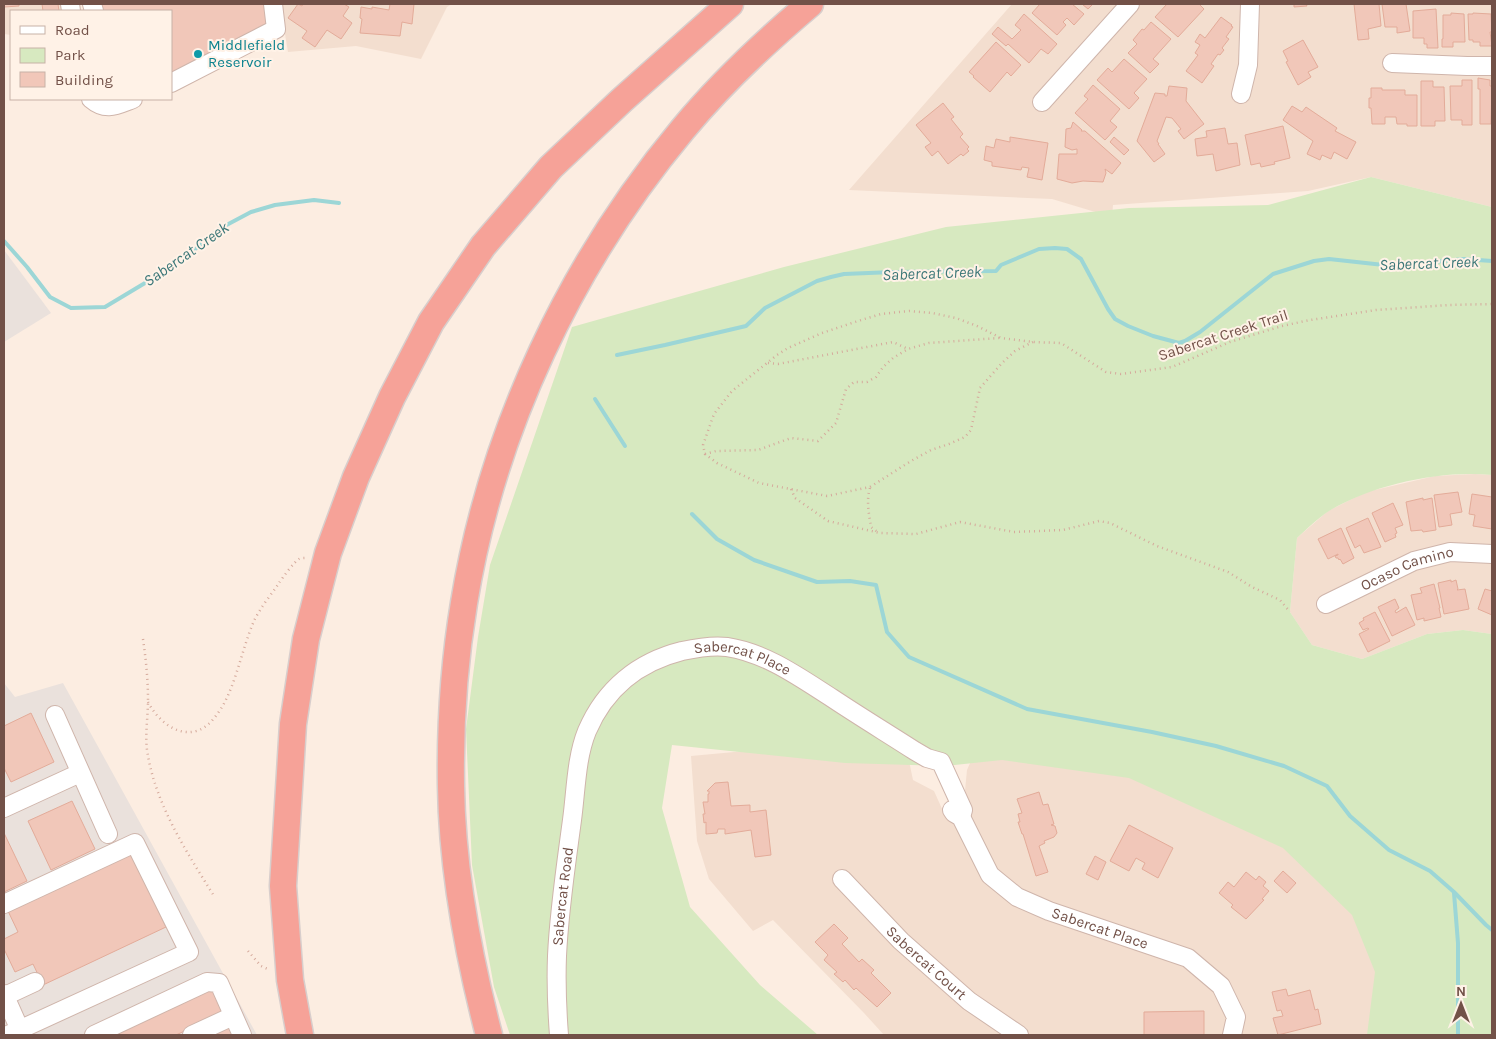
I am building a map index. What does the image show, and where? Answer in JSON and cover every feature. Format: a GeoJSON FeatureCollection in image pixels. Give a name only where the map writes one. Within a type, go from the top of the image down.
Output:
{"type":"FeatureCollection","features":[{"type":"Feature","properties":{"kind":"highway"},"geometry":{"type":"LineString","coordinates":[[300,1035],[290,980],[282,886],[293,724],[306,639],[328,553],[356,478],[392,397],[431,322],[483,246],[551,166],[730,4]]}},
{"type":"Feature","properties":{"kind":"highway"},"geometry":{"type":"LineString","coordinates":[[489,1035],[474,979],[462,914],[455,851],[451,770],[456,663],[464,602],[476,541],[495,472],[520,401],[554,328],[591,256],[636,190],[683,128],[738,70],[810,4]]}},
{"type":"Feature","properties":{"kind":"street"},"geometry":{"type":"LineString","coordinates":[[172,83],[276,29],[273,4]]}},
{"type":"Feature","properties":{"kind":"street"},"geometry":{"type":"LineString","coordinates":[[1042,102],[1130,4]]}},
{"type":"Feature","properties":{"kind":"street"},"geometry":{"type":"LineString","coordinates":[[1240,94],[1248,65],[1250,4]]}},
{"type":"Feature","properties":{"kind":"street"},"geometry":{"type":"LineString","coordinates":[[1392,63],[1492,66]]}},
{"type":"Feature","properties":{"kind":"street"},"geometry":{"type":"LineString","coordinates":[[92,100],[104,106],[114,106],[131,100]]}},
{"type":"Feature","properties":{"kind":"street","name":"Ocaso Camino"},"geometry":{"type":"LineString","coordinates":[[1326,604],[1414,561],[1450,552],[1492,554]]}},
{"type":"Feature","properties":{"kind":"street","name":"Sabercat Place"},"geometry":{"type":"LineString","coordinates":[[580,757],[587,732],[599,707],[616,687],[640,667],[666,655],[696,648],[726,647],[758,655],[788,670],[915,751],[937,761],[954,813],[961,817],[990,875],[1017,897],[1049,911],[1188,958],[1222,986],[1236,1017],[1232,1035]]}},
{"type":"Feature","properties":{"kind":"street"},"geometry":{"type":"LineString","coordinates":[[55,715],[108,834]]}},
{"type":"Feature","properties":{"kind":"street","name":"Sabercat Road"},"geometry":{"type":"LineString","coordinates":[[559,1035],[556,1002],[557,954],[580,757]]}},
{"type":"Feature","properties":{"kind":"street"},"geometry":{"type":"LineString","coordinates":[[4,808],[80,773]]}},
{"type":"Feature","properties":{"kind":"street"},"geometry":{"type":"LineString","coordinates":[[4,904],[135,843],[189,952],[14,1033],[4,995],[35,982]]}},
{"type":"Feature","properties":{"kind":"street","name":"Sabercat Court"},"geometry":{"type":"LineString","coordinates":[[842,879],[901,941],[969,1001],[1019,1035]]}},
{"type":"Feature","properties":{"kind":"street"},"geometry":{"type":"LineString","coordinates":[[94,1035],[207,982],[219,984],[242,1035]]}},
{"type":"Feature","properties":{"kind":"street"},"geometry":{"type":"LineString","coordinates":[[192,1035],[234,1016]]}},
{"type":"Feature","properties":{"kind":"path","name":"Sabercat Creek Trail"},"geometry":{"type":"LineString","coordinates":[[1001,338],[1033,342],[1061,342],[1106,372],[1121,374],[1172,367],[1230,342],[1282,326],[1376,310],[1492,304]]}},
{"type":"Feature","properties":{"kind":"path"},"geometry":{"type":"LineString","coordinates":[[1001,338],[956,318],[910,311],[882,314],[822,333],[776,355],[732,391],[714,414],[703,446],[705,454],[717,463],[759,483],[791,490],[827,496],[870,487],[931,450],[965,436],[971,430],[980,388],[1015,351],[1033,342]]}},
{"type":"Feature","properties":{"kind":"path"},"geometry":{"type":"LineString","coordinates":[[705,454],[716,451],[758,450],[791,438],[818,441],[836,423],[846,389],[854,382],[867,382],[876,377],[883,366],[908,349],[929,343],[1001,338]]}},
{"type":"Feature","properties":{"kind":"path"},"geometry":{"type":"LineString","coordinates":[[768,363],[778,364],[892,342],[908,349]]}},
{"type":"Feature","properties":{"kind":"path"},"geometry":{"type":"LineString","coordinates":[[870,487],[868,508],[871,517],[871,527],[880,534]]}},
{"type":"Feature","properties":{"kind":"path"},"geometry":{"type":"LineString","coordinates":[[791,490],[795,498],[828,521],[880,534],[916,534],[960,522],[1014,532],[1064,530],[1099,521],[1110,523],[1157,546],[1228,572],[1252,587],[1280,600],[1290,612]]}},
{"type":"Feature","properties":{"kind":"path"},"geometry":{"type":"LineString","coordinates":[[148,702],[154,713],[163,723],[175,730],[187,732],[198,730],[208,725],[216,717],[226,700],[254,620],[282,578],[298,559],[328,553]]}},
{"type":"Feature","properties":{"kind":"path"},"geometry":{"type":"LineString","coordinates":[[143,639],[148,674],[147,748],[150,767],[158,793],[178,838],[214,896]]}},
{"type":"Feature","properties":{"kind":"path"},"geometry":{"type":"LineString","coordinates":[[248,951],[261,966],[290,980]]}},
{"type":"Feature","properties":{"kind":"shaded area"},"geometry":{"type":"Polygon","coordinates":[[[4,4],[67,4],[68,10],[10,10],[10,35],[4,34],[4,4]]]}},
{"type":"Feature","properties":{"kind":"shaded area"},"geometry":{"type":"Polygon","coordinates":[[[280,4],[452,4],[447,7],[421,59],[356,46],[288,52],[280,4]]]}},
{"type":"Feature","properties":{"kind":"shaded area"},"geometry":{"type":"Polygon","coordinates":[[[1012,4],[1492,4],[1492,207],[1371,177],[1308,191],[1113,205],[1112,217],[1052,199],[849,190],[1012,4]]]}},
{"type":"Feature","properties":{"kind":"shaded area"},"geometry":{"type":"Polygon","coordinates":[[[4,250],[51,313],[4,342],[4,250]]]}},
{"type":"Feature","properties":{"kind":"shaded area"},"geometry":{"type":"Polygon","coordinates":[[[1492,475],[1492,634],[1463,630],[1427,634],[1362,659],[1312,645],[1290,612],[1297,538],[1328,511],[1366,492],[1435,476],[1492,475]]]}},
{"type":"Feature","properties":{"kind":"shaded area"},"geometry":{"type":"Polygon","coordinates":[[[4,683],[15,697],[63,683],[257,1035],[4,1035],[4,683]]]}},
{"type":"Feature","properties":{"kind":"shaded area"},"geometry":{"type":"Polygon","coordinates":[[[768,749],[908,756],[913,780],[934,791],[943,811],[964,801],[967,770],[971,761],[976,756],[1146,765],[1309,821],[1434,1035],[884,1035],[773,920],[753,931],[709,879],[697,841],[691,756],[768,749]]]}},
{"type":"Feature","properties":{"kind":"green space"},"geometry":{"type":"Polygon","coordinates":[[[1371,177],[1492,207],[1492,475],[1451,475],[1408,481],[1366,493],[1329,511],[1297,538],[1290,612],[1312,645],[1362,659],[1427,634],[1463,630],[1492,634],[1492,1035],[1367,1035],[1375,972],[1352,915],[1283,848],[1129,778],[1002,760],[945,766],[845,763],[672,745],[662,808],[690,907],[760,985],[818,1035],[510,1035],[494,987],[472,865],[466,729],[490,565],[572,327],[784,267],[946,227],[1129,208],[1268,205],[1371,177]]]}},
{"type":"Feature","properties":{"kind":"building"},"geometry":{"type":"Polygon","coordinates":[[[4,4],[19,4],[19,6],[4,7],[4,4]]]}},
{"type":"Feature","properties":{"kind":"building"},"geometry":{"type":"Polygon","coordinates":[[[42,4],[58,4],[59,10],[43,10],[42,4]]]}},
{"type":"Feature","properties":{"kind":"building","name":"Middlefield Reservoir"},"geometry":{"type":"Polygon","coordinates":[[[99,4],[270,4],[273,21],[172,77],[172,10],[100,10],[99,4]]]}},
{"type":"Feature","properties":{"kind":"building"},"geometry":{"type":"Polygon","coordinates":[[[298,4],[302,6],[303,4],[344,4],[349,7],[343,16],[352,23],[341,39],[327,30],[315,47],[302,38],[307,31],[288,18],[298,4]]]}},
{"type":"Feature","properties":{"kind":"building"},"geometry":{"type":"Polygon","coordinates":[[[390,4],[414,4],[412,24],[402,22],[400,36],[360,33],[361,7],[389,10],[390,4]]]}},
{"type":"Feature","properties":{"kind":"building"},"geometry":{"type":"Polygon","coordinates":[[[1040,4],[1072,4],[1084,14],[1074,25],[1067,18],[1063,22],[1066,25],[1057,35],[1032,13],[1040,4]]]}},
{"type":"Feature","properties":{"kind":"building"},"geometry":{"type":"Polygon","coordinates":[[[1082,4],[1093,4],[1088,9],[1082,4]]]}},
{"type":"Feature","properties":{"kind":"building"},"geometry":{"type":"Polygon","coordinates":[[[1167,4],[1199,4],[1204,9],[1178,37],[1155,17],[1167,4]]]}},
{"type":"Feature","properties":{"kind":"building"},"geometry":{"type":"Polygon","coordinates":[[[1294,4],[1306,4],[1307,6],[1294,7],[1294,4]]]}},
{"type":"Feature","properties":{"kind":"building"},"geometry":{"type":"Polygon","coordinates":[[[1354,4],[1379,4],[1381,26],[1368,29],[1369,39],[1358,40],[1354,4]]]}},
{"type":"Feature","properties":{"kind":"building"},"geometry":{"type":"Polygon","coordinates":[[[1382,4],[1406,4],[1410,31],[1397,33],[1397,27],[1385,27],[1382,4]]]}},
{"type":"Feature","properties":{"kind":"building"},"geometry":{"type":"Polygon","coordinates":[[[1436,9],[1438,48],[1427,48],[1427,44],[1424,44],[1424,38],[1413,38],[1413,11],[1436,9]]]}},
{"type":"Feature","properties":{"kind":"building"},"geometry":{"type":"Polygon","coordinates":[[[1451,13],[1464,14],[1465,42],[1453,42],[1453,47],[1442,47],[1443,15],[1451,15],[1451,13]]]}},
{"type":"Feature","properties":{"kind":"building"},"geometry":{"type":"Polygon","coordinates":[[[1024,14],[1057,44],[1048,54],[1041,49],[1029,63],[1008,44],[1006,46],[992,34],[998,27],[1012,39],[1021,30],[1015,25],[1024,14]]]}},
{"type":"Feature","properties":{"kind":"building"},"geometry":{"type":"Polygon","coordinates":[[[1468,14],[1491,14],[1492,32],[1490,32],[1492,46],[1480,46],[1480,42],[1469,40],[1468,14]]]}},
{"type":"Feature","properties":{"kind":"building"},"geometry":{"type":"Polygon","coordinates":[[[1221,17],[1233,27],[1226,37],[1229,39],[1222,48],[1224,50],[1220,55],[1218,54],[1211,64],[1214,66],[1202,83],[1186,71],[1198,55],[1195,53],[1200,45],[1195,42],[1200,34],[1205,38],[1221,17]]]}},
{"type":"Feature","properties":{"kind":"building"},"geometry":{"type":"Polygon","coordinates":[[[1151,22],[1171,39],[1153,59],[1159,64],[1150,73],[1128,53],[1137,44],[1133,40],[1151,22]]]}},
{"type":"Feature","properties":{"kind":"building"},"geometry":{"type":"Polygon","coordinates":[[[1303,40],[1318,67],[1308,72],[1311,77],[1298,85],[1286,62],[1288,61],[1283,51],[1303,40]]]}},
{"type":"Feature","properties":{"kind":"building"},"geometry":{"type":"Polygon","coordinates":[[[996,42],[1021,65],[1011,76],[1007,72],[990,92],[969,72],[996,42]]]}},
{"type":"Feature","properties":{"kind":"building"},"geometry":{"type":"Polygon","coordinates":[[[1124,59],[1147,79],[1134,93],[1139,98],[1129,109],[1097,80],[1108,68],[1112,72],[1124,59]]]}},
{"type":"Feature","properties":{"kind":"building"},"geometry":{"type":"Polygon","coordinates":[[[1478,78],[1490,80],[1490,86],[1492,86],[1491,124],[1480,124],[1480,89],[1478,89],[1478,78]]]}},
{"type":"Feature","properties":{"kind":"building"},"geometry":{"type":"Polygon","coordinates":[[[1462,80],[1472,80],[1472,125],[1462,125],[1462,120],[1451,120],[1450,86],[1462,86],[1462,80]]]}},
{"type":"Feature","properties":{"kind":"building"},"geometry":{"type":"Polygon","coordinates":[[[1421,81],[1433,81],[1433,87],[1444,87],[1445,121],[1435,121],[1435,126],[1421,126],[1421,81]]]}},
{"type":"Feature","properties":{"kind":"building"},"geometry":{"type":"Polygon","coordinates":[[[1093,85],[1120,109],[1110,121],[1117,127],[1105,140],[1075,113],[1088,99],[1084,96],[1093,85]]]}},
{"type":"Feature","properties":{"kind":"building"},"geometry":{"type":"Polygon","coordinates":[[[1169,86],[1187,88],[1186,101],[1204,124],[1184,139],[1178,131],[1181,129],[1172,118],[1166,117],[1157,141],[1165,154],[1154,162],[1137,141],[1155,93],[1167,96],[1169,86]]]}},
{"type":"Feature","properties":{"kind":"building"},"geometry":{"type":"Polygon","coordinates":[[[1371,88],[1405,90],[1405,95],[1417,95],[1417,126],[1397,124],[1396,117],[1385,117],[1385,124],[1372,124],[1371,108],[1369,108],[1371,88]]]}},
{"type":"Feature","properties":{"kind":"building"},"geometry":{"type":"Polygon","coordinates":[[[943,103],[954,117],[951,119],[963,134],[960,137],[969,147],[967,149],[969,151],[963,156],[961,154],[948,164],[938,151],[932,156],[925,147],[931,143],[916,125],[943,103]]]}},
{"type":"Feature","properties":{"kind":"building"},"geometry":{"type":"Polygon","coordinates":[[[1292,106],[1302,112],[1306,107],[1337,128],[1335,131],[1356,142],[1347,159],[1334,152],[1331,159],[1322,155],[1320,160],[1307,154],[1313,141],[1283,120],[1292,106]]]}},
{"type":"Feature","properties":{"kind":"building"},"geometry":{"type":"Polygon","coordinates":[[[1073,122],[1081,131],[1085,131],[1121,163],[1112,174],[1105,169],[1106,173],[1103,182],[1083,181],[1072,183],[1057,179],[1059,154],[1077,154],[1077,149],[1072,150],[1065,147],[1066,129],[1071,128],[1073,122]]]}},
{"type":"Feature","properties":{"kind":"building"},"geometry":{"type":"Polygon","coordinates":[[[1283,126],[1290,158],[1261,167],[1260,163],[1251,165],[1245,135],[1283,126]]]}},
{"type":"Feature","properties":{"kind":"building"},"geometry":{"type":"Polygon","coordinates":[[[1225,128],[1228,144],[1237,143],[1240,165],[1216,171],[1213,154],[1197,156],[1195,139],[1207,137],[1206,131],[1225,128]]]}},
{"type":"Feature","properties":{"kind":"building"},"geometry":{"type":"Polygon","coordinates":[[[1010,137],[1048,143],[1042,180],[1027,177],[1029,168],[1022,167],[1021,170],[992,166],[992,162],[984,160],[986,146],[994,148],[996,139],[1010,142],[1010,137]]]}},
{"type":"Feature","properties":{"kind":"building"},"geometry":{"type":"Polygon","coordinates":[[[1114,137],[1129,150],[1124,155],[1110,142],[1114,137]]]}},
{"type":"Feature","properties":{"kind":"building"},"geometry":{"type":"Polygon","coordinates":[[[1458,492],[1462,512],[1450,514],[1452,525],[1439,527],[1434,495],[1458,492]]]}},
{"type":"Feature","properties":{"kind":"building"},"geometry":{"type":"Polygon","coordinates":[[[1472,494],[1492,497],[1492,529],[1473,526],[1475,515],[1469,514],[1472,494]]]}},
{"type":"Feature","properties":{"kind":"building"},"geometry":{"type":"Polygon","coordinates":[[[1423,498],[1423,500],[1432,498],[1436,530],[1411,531],[1406,502],[1423,498]]]}},
{"type":"Feature","properties":{"kind":"building"},"geometry":{"type":"Polygon","coordinates":[[[1393,503],[1403,525],[1395,528],[1396,537],[1385,542],[1372,513],[1393,503]]]}},
{"type":"Feature","properties":{"kind":"building"},"geometry":{"type":"Polygon","coordinates":[[[1368,518],[1381,547],[1364,553],[1360,545],[1355,548],[1346,528],[1368,518]]]}},
{"type":"Feature","properties":{"kind":"building"},"geometry":{"type":"Polygon","coordinates":[[[1341,528],[1354,558],[1343,564],[1335,556],[1338,554],[1328,559],[1318,539],[1341,528]]]}},
{"type":"Feature","properties":{"kind":"building"},"geometry":{"type":"Polygon","coordinates":[[[1451,580],[1451,582],[1456,580],[1457,590],[1465,589],[1469,609],[1444,614],[1438,583],[1451,580]]]}},
{"type":"Feature","properties":{"kind":"building"},"geometry":{"type":"Polygon","coordinates":[[[1434,584],[1441,617],[1424,621],[1424,618],[1417,620],[1411,595],[1422,593],[1420,588],[1434,584]]]}},
{"type":"Feature","properties":{"kind":"building"},"geometry":{"type":"Polygon","coordinates":[[[1485,589],[1492,591],[1492,615],[1478,609],[1485,589]]]}},
{"type":"Feature","properties":{"kind":"building"},"geometry":{"type":"Polygon","coordinates":[[[1395,599],[1399,608],[1395,611],[1396,613],[1406,607],[1415,625],[1392,636],[1378,607],[1395,599]]]}},
{"type":"Feature","properties":{"kind":"building"},"geometry":{"type":"Polygon","coordinates":[[[1375,612],[1390,641],[1368,652],[1359,634],[1369,629],[1363,630],[1359,623],[1364,620],[1363,618],[1375,612]]]}},
{"type":"Feature","properties":{"kind":"building"},"geometry":{"type":"Polygon","coordinates":[[[31,713],[54,762],[11,782],[4,768],[4,726],[31,713]]]}},
{"type":"Feature","properties":{"kind":"building"},"geometry":{"type":"Polygon","coordinates":[[[728,782],[731,806],[750,805],[750,812],[766,810],[771,855],[755,857],[751,830],[725,834],[725,829],[718,829],[717,833],[706,834],[703,802],[708,802],[709,791],[707,791],[715,783],[728,782]]]}},
{"type":"Feature","properties":{"kind":"building"},"geometry":{"type":"Polygon","coordinates":[[[1039,792],[1043,805],[1048,804],[1054,824],[1051,825],[1055,826],[1057,833],[1039,846],[1048,872],[1036,876],[1018,822],[1020,822],[1018,814],[1022,813],[1017,799],[1039,792]]]}},
{"type":"Feature","properties":{"kind":"building"},"geometry":{"type":"Polygon","coordinates":[[[72,801],[95,849],[51,870],[28,821],[72,801]]]}},
{"type":"Feature","properties":{"kind":"building"},"geometry":{"type":"Polygon","coordinates":[[[1129,825],[1173,848],[1158,878],[1142,869],[1145,863],[1136,858],[1129,871],[1110,861],[1129,825]]]}},
{"type":"Feature","properties":{"kind":"building"},"geometry":{"type":"Polygon","coordinates":[[[4,833],[27,881],[4,892],[4,833]]]}},
{"type":"Feature","properties":{"kind":"building"},"geometry":{"type":"Polygon","coordinates":[[[131,853],[166,927],[43,985],[33,964],[15,972],[4,949],[4,939],[18,932],[8,911],[131,853]]]}},
{"type":"Feature","properties":{"kind":"building"},"geometry":{"type":"Polygon","coordinates":[[[1095,856],[1106,862],[1098,880],[1086,874],[1095,856]]]}},
{"type":"Feature","properties":{"kind":"building"},"geometry":{"type":"Polygon","coordinates":[[[1283,871],[1296,883],[1287,893],[1274,881],[1283,871]]]}},
{"type":"Feature","properties":{"kind":"building"},"geometry":{"type":"Polygon","coordinates":[[[1246,872],[1256,880],[1259,876],[1266,882],[1263,886],[1269,891],[1262,899],[1264,900],[1246,919],[1231,907],[1233,905],[1219,893],[1228,882],[1234,887],[1246,872]]]}},
{"type":"Feature","properties":{"kind":"building"},"geometry":{"type":"Polygon","coordinates":[[[834,924],[848,938],[842,944],[859,962],[862,959],[874,970],[871,973],[891,993],[877,1007],[856,988],[854,990],[845,980],[843,982],[834,974],[837,972],[824,960],[828,955],[815,942],[834,924]]]}},
{"type":"Feature","properties":{"kind":"building"},"geometry":{"type":"Polygon","coordinates":[[[213,987],[225,1012],[176,1035],[109,1035],[213,987]]]}},
{"type":"Feature","properties":{"kind":"building"},"geometry":{"type":"Polygon","coordinates":[[[1286,989],[1288,996],[1310,990],[1315,1010],[1318,1009],[1321,1024],[1278,1035],[1273,1018],[1283,1016],[1281,1010],[1277,1011],[1272,992],[1286,989]]]}},
{"type":"Feature","properties":{"kind":"building"},"geometry":{"type":"Polygon","coordinates":[[[1204,1011],[1204,1035],[1144,1035],[1144,1012],[1204,1011]]]}},
{"type":"Feature","properties":{"kind":"building"},"geometry":{"type":"Polygon","coordinates":[[[231,1025],[236,1035],[209,1035],[231,1025]]]}},
{"type":"Feature","properties":{"kind":"waterway","name":"Sabercat Creek"},"geometry":{"type":"LineString","coordinates":[[4,241],[50,297],[71,308],[105,307],[170,268],[219,229],[251,212],[275,205],[314,200],[339,203]]}},
{"type":"Feature","properties":{"kind":"waterway","name":"Sabercat Creek"},"geometry":{"type":"LineString","coordinates":[[617,355],[746,326],[765,308],[817,281],[831,277],[844,274],[893,272],[996,271],[1001,265],[1039,249],[1067,249],[1081,259],[1115,319],[1153,336],[1179,343],[1200,332],[1273,274],[1314,261],[1329,259],[1393,266],[1464,259],[1492,261]]}},
{"type":"Feature","properties":{"kind":"waterway"},"geometry":{"type":"LineString","coordinates":[[595,399],[625,446]]}},
{"type":"Feature","properties":{"kind":"waterway"},"geometry":{"type":"LineString","coordinates":[[692,514],[717,539],[754,560],[817,582],[850,581],[876,585],[887,632],[909,657],[1027,709],[1216,746],[1284,766],[1327,786],[1350,816],[1389,850],[1430,871],[1492,930]]}},
{"type":"Feature","properties":{"kind":"waterway"},"geometry":{"type":"LineString","coordinates":[[1454,893],[1458,943],[1458,1035]]}},
{"type":"Feature","properties":{"kind":"place","name":"Middlefield Reservoir"},"geometry":{"type":"Point","coordinates":[198,54]}}]}
